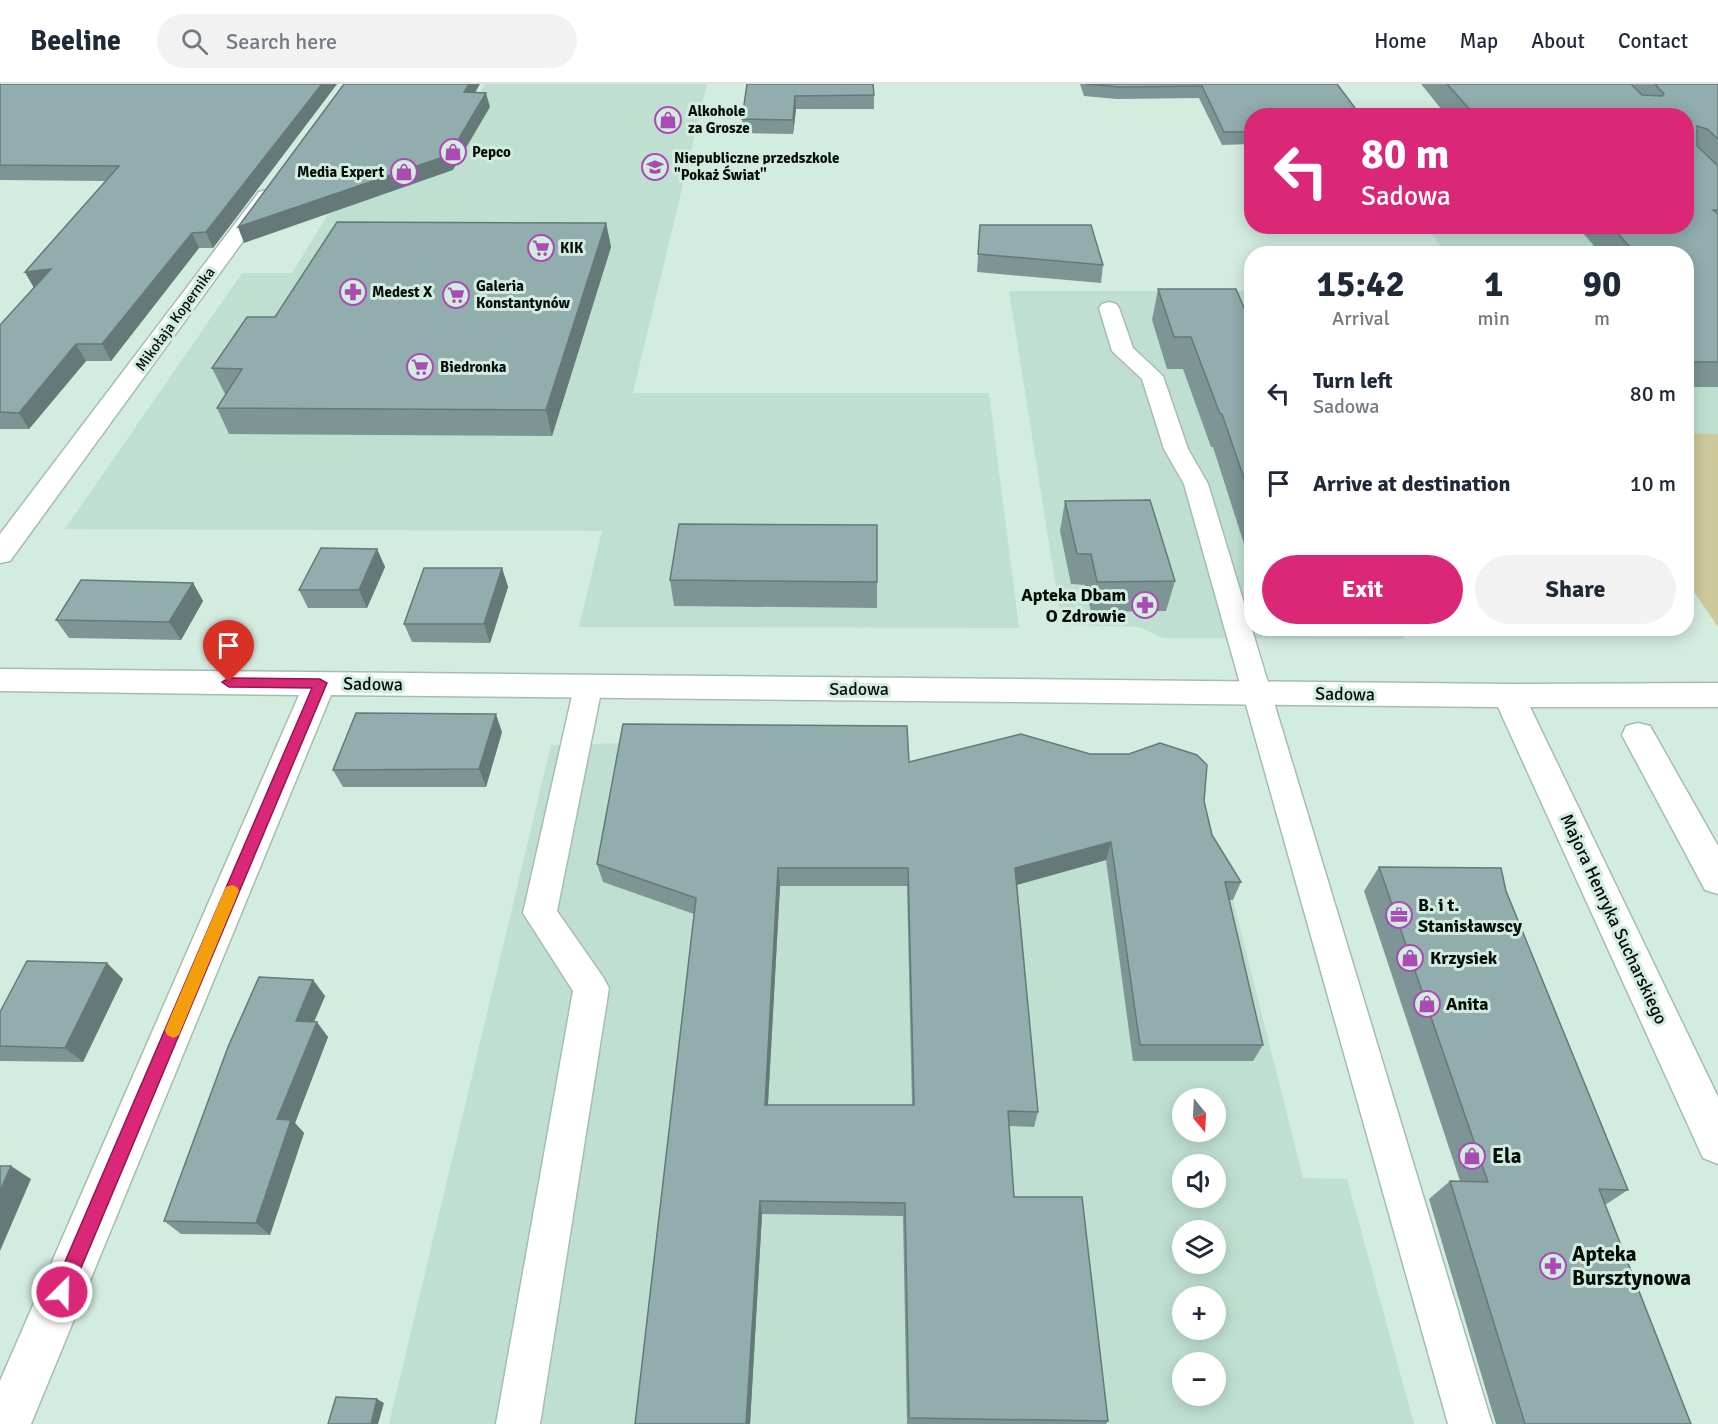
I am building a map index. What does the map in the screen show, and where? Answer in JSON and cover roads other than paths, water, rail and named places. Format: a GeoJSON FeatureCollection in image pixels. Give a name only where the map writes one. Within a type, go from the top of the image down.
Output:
{"type":"FeatureCollection","features":[{"type":"Feature","properties":{"kind":"street","name":"Mikołaja Kopernika"},"geometry":{"type":"LineString","coordinates":[[0,554],[279,178]]}},
{"type":"Feature","properties":{"kind":"street","name":"Sadowa"},"geometry":{"type":"LineString","coordinates":[[0,680],[1509,696],[1718,695]]}},
{"type":"Feature","properties":{"kind":"street"},"geometry":{"type":"LineString","coordinates":[[6,1424],[320,683]]}},
{"type":"Feature","properties":{"kind":"street","name":"Majora Henryka Sucharskiego"},"geometry":{"type":"LineString","coordinates":[[1509,696],[1718,1143]]}},
{"type":"Feature","properties":{"kind":"street"},"geometry":{"type":"LineString","coordinates":[[1638,735],[1718,879]]}},
{"type":"Feature","properties":{"kind":"lane"},"geometry":{"type":"LineString","coordinates":[[1109,308],[1123,351],[1152,376],[1176,449],[1196,484],[1470,1424]]}},
{"type":"Feature","properties":{"kind":"lane"},"geometry":{"type":"LineString","coordinates":[[518,1424],[591,988],[540,913],[588,687]]}},
{"type":"Feature","properties":{"kind":"place","name":"Alkohole za Grosze"},"geometry":{"type":"Point","coordinates":[668,120]}},
{"type":"Feature","properties":{"kind":"place","name":"Pepco"},"geometry":{"type":"Point","coordinates":[453,152]}},
{"type":"Feature","properties":{"kind":"place","name":"Niepubliczne przedszkole \"Pokaż Świat\""},"geometry":{"type":"Point","coordinates":[655,167]}},
{"type":"Feature","properties":{"kind":"place","name":"Media Expert"},"geometry":{"type":"Point","coordinates":[404,172]}},
{"type":"Feature","properties":{"kind":"place","name":"KIK"},"geometry":{"type":"Point","coordinates":[541,248]}},
{"type":"Feature","properties":{"kind":"place","name":"Medest X"},"geometry":{"type":"Point","coordinates":[353,292]}},
{"type":"Feature","properties":{"kind":"place","name":"Galeria Konstantynów"},"geometry":{"type":"Point","coordinates":[456,295]}},
{"type":"Feature","properties":{"kind":"place","name":"Biedronka"},"geometry":{"type":"Point","coordinates":[420,367]}},
{"type":"Feature","properties":{"kind":"place","name":"Apteka Dbam O Zdrowie"},"geometry":{"type":"Point","coordinates":[1145,605]}},
{"type":"Feature","properties":{"kind":"place","name":"B. i t. Stanisławscy"},"geometry":{"type":"Point","coordinates":[1399,915]}},
{"type":"Feature","properties":{"kind":"place","name":"Krzysiek"},"geometry":{"type":"Point","coordinates":[1410,958]}},
{"type":"Feature","properties":{"kind":"place","name":"Anita"},"geometry":{"type":"Point","coordinates":[1427,1004]}},
{"type":"Feature","properties":{"kind":"place","name":"Ela"},"geometry":{"type":"Point","coordinates":[1472,1156]}},
{"type":"Feature","properties":{"kind":"place","name":"Apteka Bursztynowa"},"geometry":{"type":"Point","coordinates":[1553,1266]}}]}
